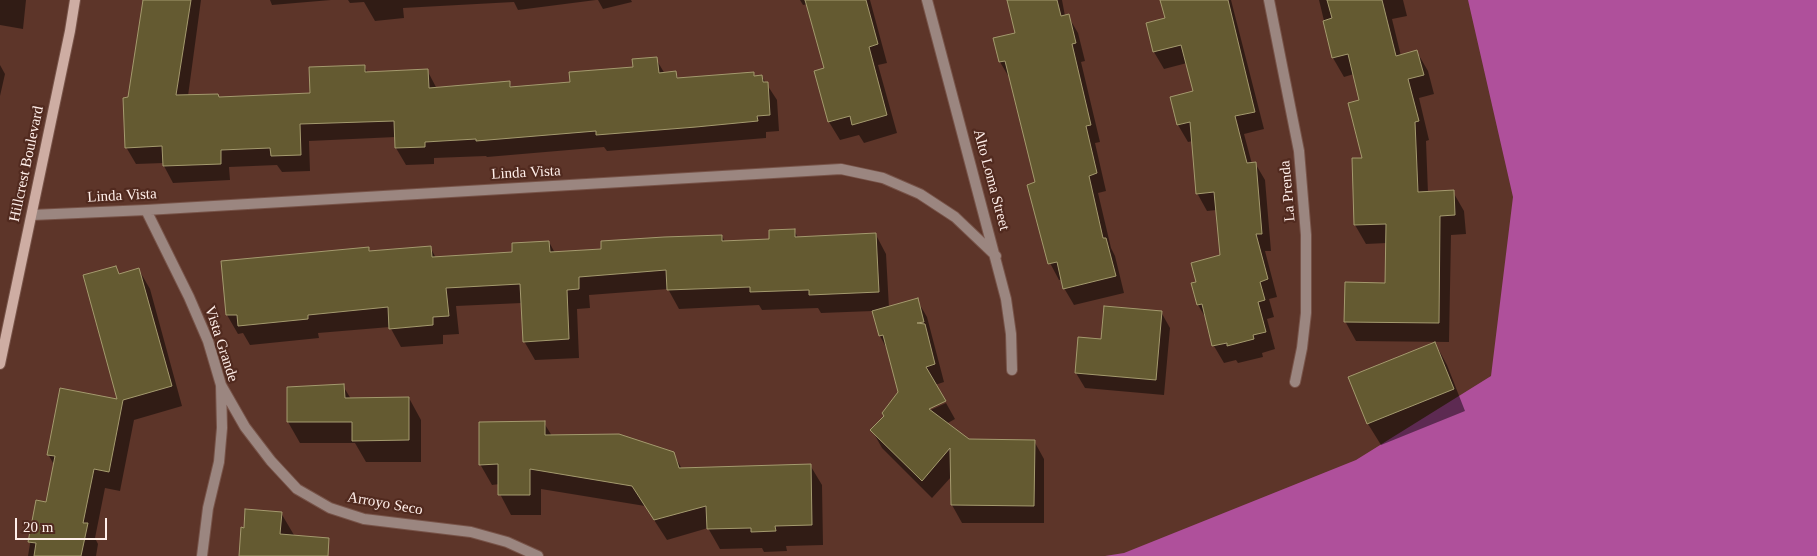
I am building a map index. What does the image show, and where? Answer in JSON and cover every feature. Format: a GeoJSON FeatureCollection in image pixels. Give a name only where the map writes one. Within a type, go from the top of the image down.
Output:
{"type":"FeatureCollection","features":[{"type":"Feature","properties":{"kind":"street","name":"Hillcrest Boulevard"},"geometry":{"type":"LineString","coordinates":[[0,364],[75,0]]}},
{"type":"Feature","properties":{"kind":"street","name":"Alto Loma Street"},"geometry":{"type":"LineString","coordinates":[[927,0],[1006,299],[1011,334],[1012,370]]}},
{"type":"Feature","properties":{"kind":"street","name":"La Prenda"},"geometry":{"type":"LineString","coordinates":[[1269,0],[1299,152],[1306,235],[1306,313],[1302,348],[1295,382]]}},
{"type":"Feature","properties":{"kind":"street","name":"Linda Vista"},"geometry":{"type":"LineString","coordinates":[[32,215],[841,169],[883,178],[920,194],[955,217],[996,256]]}},
{"type":"Feature","properties":{"kind":"street","name":"Vista Grande"},"geometry":{"type":"LineString","coordinates":[[146,210],[189,297],[208,341],[221,385],[222,428],[219,462],[208,508],[202,556]]}},
{"type":"Feature","properties":{"kind":"street","name":"Arroyo Seco"},"geometry":{"type":"LineString","coordinates":[[221,385],[245,427],[271,461],[297,489],[330,508],[364,519],[471,532],[507,542],[538,556]]}},
{"type":"Feature","properties":{"kind":"shaded area"},"geometry":{"type":"Polygon","coordinates":[[[1468,0],[1817,0],[1817,556],[1105,556],[1124,553],[1356,460],[1491,376],[1513,197],[1468,0]]]}},
{"type":"Feature","properties":{"kind":"building"},"geometry":{"type":"Polygon","coordinates":[[[143,0],[191,0],[176,95],[218,94],[219,97],[310,93],[309,67],[365,65],[365,72],[428,69],[429,88],[510,81],[510,87],[570,82],[569,72],[633,67],[632,59],[657,57],[659,73],[676,71],[677,78],[754,72],[754,76],[762,75],[763,82],[768,82],[770,115],[757,116],[758,121],[696,127],[596,135],[596,131],[476,141],[476,139],[425,142],[425,147],[395,148],[394,121],[300,124],[301,155],[271,156],[270,148],[221,150],[221,164],[163,166],[162,146],[125,148],[123,98],[128,97],[143,0]]]}},
{"type":"Feature","properties":{"kind":"building"},"geometry":{"type":"Polygon","coordinates":[[[805,0],[866,0],[878,44],[869,47],[887,115],[852,125],[850,116],[828,122],[814,71],[824,68],[805,0]]]}},
{"type":"Feature","properties":{"kind":"building"},"geometry":{"type":"Polygon","coordinates":[[[1007,0],[1057,0],[1061,16],[1069,14],[1076,43],[1072,44],[1091,125],[1086,126],[1097,173],[1089,176],[1103,238],[1106,238],[1116,276],[1063,289],[1057,262],[1048,264],[1027,185],[1035,182],[1005,61],[999,62],[993,38],[1015,33],[1007,0]]]}},
{"type":"Feature","properties":{"kind":"building"},"geometry":{"type":"Polygon","coordinates":[[[1160,0],[1228,0],[1255,112],[1235,116],[1247,163],[1256,162],[1262,234],[1256,234],[1268,279],[1260,282],[1265,300],[1258,302],[1266,332],[1253,335],[1254,339],[1227,346],[1227,343],[1212,346],[1202,304],[1197,305],[1191,283],[1196,282],[1191,263],[1220,255],[1214,192],[1196,194],[1190,122],[1177,125],[1170,97],[1193,91],[1181,45],[1153,52],[1146,23],[1165,18],[1160,0]]]}},
{"type":"Feature","properties":{"kind":"building"},"geometry":{"type":"Polygon","coordinates":[[[1327,0],[1382,0],[1396,56],[1417,50],[1424,75],[1408,79],[1419,121],[1415,122],[1418,192],[1454,190],[1455,215],[1440,216],[1439,323],[1344,322],[1345,282],[1385,283],[1386,224],[1354,225],[1352,158],[1362,158],[1348,103],[1359,100],[1348,54],[1332,58],[1323,21],[1332,18],[1327,0]]]}},
{"type":"Feature","properties":{"kind":"building"},"geometry":{"type":"Polygon","coordinates":[[[795,229],[795,237],[876,233],[879,292],[809,295],[809,290],[750,292],[750,287],[667,290],[666,270],[579,277],[579,289],[567,290],[569,339],[523,342],[520,284],[446,288],[449,316],[433,317],[433,325],[389,329],[388,307],[308,315],[308,319],[238,326],[237,315],[226,315],[221,261],[369,247],[369,251],[431,246],[432,257],[512,252],[512,243],[549,241],[550,252],[601,249],[601,241],[664,237],[722,235],[722,241],[769,239],[769,230],[795,229]]]}},
{"type":"Feature","properties":{"kind":"building"},"geometry":{"type":"Polygon","coordinates":[[[116,266],[119,274],[139,268],[172,386],[123,400],[109,472],[94,469],[83,523],[88,523],[81,556],[34,556],[36,543],[28,542],[36,500],[46,502],[55,456],[47,455],[60,388],[117,399],[83,275],[116,266]]]}},
{"type":"Feature","properties":{"kind":"building"},"geometry":{"type":"Polygon","coordinates":[[[918,298],[924,322],[917,323],[925,324],[935,364],[926,367],[946,401],[929,409],[969,439],[1035,440],[1034,506],[951,505],[950,448],[922,481],[870,430],[884,416],[882,413],[898,392],[883,335],[879,336],[872,311],[918,298]]]}},
{"type":"Feature","properties":{"kind":"building"},"geometry":{"type":"Polygon","coordinates":[[[1104,306],[1162,311],[1156,380],[1075,373],[1078,337],[1101,339],[1104,306]]]}},
{"type":"Feature","properties":{"kind":"building"},"geometry":{"type":"Polygon","coordinates":[[[1435,342],[1454,389],[1367,424],[1348,377],[1435,342]]]}},
{"type":"Feature","properties":{"kind":"building"},"geometry":{"type":"Polygon","coordinates":[[[344,384],[345,398],[409,397],[409,440],[352,441],[352,422],[287,422],[287,387],[344,384]]]}},
{"type":"Feature","properties":{"kind":"building"},"geometry":{"type":"Polygon","coordinates":[[[545,421],[545,435],[619,434],[674,452],[679,468],[811,464],[812,525],[775,526],[776,531],[751,532],[751,528],[707,529],[706,506],[654,520],[632,486],[530,469],[530,495],[498,495],[498,464],[479,465],[479,422],[545,421]]]}},
{"type":"Feature","properties":{"kind":"building"},"geometry":{"type":"Polygon","coordinates":[[[245,509],[282,512],[280,534],[329,538],[328,556],[239,556],[241,527],[244,528],[245,509]]]}}]}
